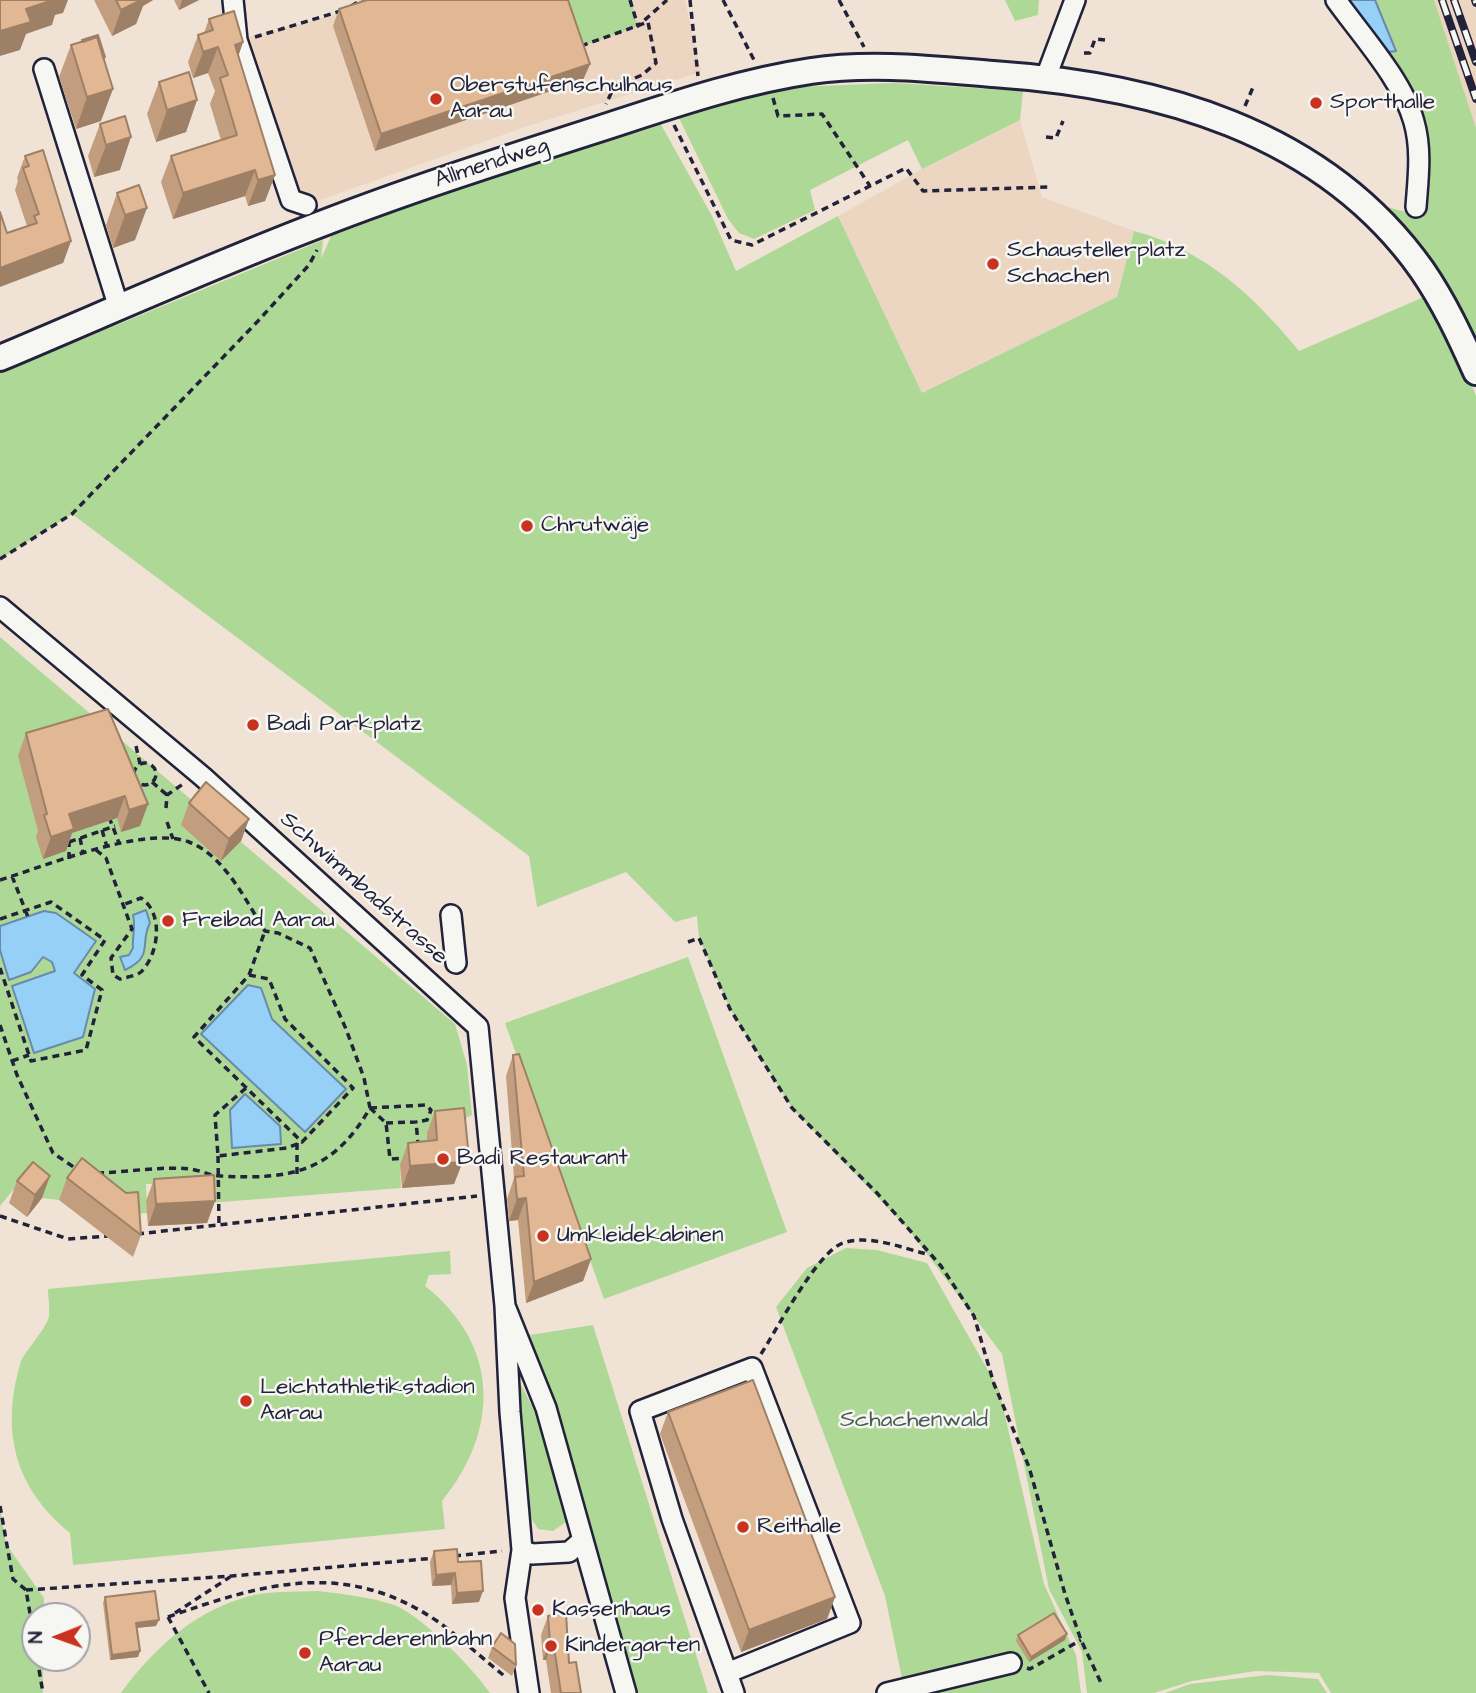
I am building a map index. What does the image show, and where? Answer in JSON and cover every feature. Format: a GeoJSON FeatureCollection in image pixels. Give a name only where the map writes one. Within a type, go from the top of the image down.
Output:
{"type":"FeatureCollection","features":[{"type":"Feature","properties":{"kind":"main road","name":"Allmendweg"},"geometry":{"type":"LineString","coordinates":[[0,358],[119,308],[305,215],[434,182],[665,107],[765,79],[812,71],[873,66],[1046,77],[1097,85],[1197,109],[1256,132],[1324,172],[1373,213],[1421,268],[1453,321],[1476,372]]}},
{"type":"Feature","properties":{"kind":"street"},"geometry":{"type":"LineString","coordinates":[[233,0],[238,42],[305,215]]}},
{"type":"Feature","properties":{"kind":"street"},"geometry":{"type":"LineString","coordinates":[[1046,77],[1075,0]]}},
{"type":"Feature","properties":{"kind":"street"},"geometry":{"type":"LineString","coordinates":[[1336,0],[1408,102],[1415,124],[1419,159],[1416,207]]}},
{"type":"Feature","properties":{"kind":"street"},"geometry":{"type":"LineString","coordinates":[[44,69],[119,308]]}},
{"type":"Feature","properties":{"kind":"street","name":"Schwimmbadstrasse"},"geometry":{"type":"LineString","coordinates":[[0,607],[199,774],[478,1027],[505,1306],[522,1550],[515,1598],[522,1689]]}},
{"type":"Feature","properties":{"kind":"street"},"geometry":{"type":"LineString","coordinates":[[451,915],[456,963]]}},
{"type":"Feature","properties":{"kind":"street","name":"Schwimmbadstrasse"},"geometry":{"type":"LineString","coordinates":[[505,1306],[546,1408],[626,1693]]}},
{"type":"Feature","properties":{"kind":"street"},"geometry":{"type":"LineString","coordinates":[[727,1673],[850,1623],[752,1368],[640,1411],[672,1519],[734,1693]]}},
{"type":"Feature","properties":{"kind":"street"},"geometry":{"type":"LineString","coordinates":[[522,1550],[532,1555],[569,1552],[583,1540]]}},
{"type":"Feature","properties":{"kind":"street"},"geometry":{"type":"LineString","coordinates":[[887,1693],[1012,1663]]}},
{"type":"Feature","properties":{"kind":"path"},"geometry":{"type":"LineString","coordinates":[[238,42],[336,14],[362,0]]}},
{"type":"Feature","properties":{"kind":"path"},"geometry":{"type":"LineString","coordinates":[[631,0],[638,26]]}},
{"type":"Feature","properties":{"kind":"path"},"geometry":{"type":"LineString","coordinates":[[638,26],[667,0]]}},
{"type":"Feature","properties":{"kind":"path"},"geometry":{"type":"LineString","coordinates":[[690,0],[698,78]]}},
{"type":"Feature","properties":{"kind":"path"},"geometry":{"type":"LineString","coordinates":[[723,0],[765,79],[778,116],[822,114],[870,186]]}},
{"type":"Feature","properties":{"kind":"path"},"geometry":{"type":"LineString","coordinates":[[839,0],[873,66]]}},
{"type":"Feature","properties":{"kind":"path"},"geometry":{"type":"LineString","coordinates":[[575,48],[648,22],[656,63],[642,75],[614,88],[605,106]]}},
{"type":"Feature","properties":{"kind":"path"},"geometry":{"type":"LineString","coordinates":[[1084,53],[1090,53],[1095,39],[1105,40]]}},
{"type":"Feature","properties":{"kind":"path"},"geometry":{"type":"LineString","coordinates":[[1243,111],[1254,85]]}},
{"type":"Feature","properties":{"kind":"path"},"geometry":{"type":"LineString","coordinates":[[665,107],[732,240],[752,245],[906,168],[923,191],[1048,187]]}},
{"type":"Feature","properties":{"kind":"path"},"geometry":{"type":"LineString","coordinates":[[1046,137],[1056,138],[1063,121]]}},
{"type":"Feature","properties":{"kind":"path"},"geometry":{"type":"LineString","coordinates":[[0,559],[72,514],[309,265],[323,240],[305,215]]}},
{"type":"Feature","properties":{"kind":"path"},"geometry":{"type":"LineString","coordinates":[[142,763],[152,766],[155,772],[152,782],[141,784],[136,780],[136,767],[142,763]]}},
{"type":"Feature","properties":{"kind":"path"},"geometry":{"type":"LineString","coordinates":[[167,795],[199,774]]}},
{"type":"Feature","properties":{"kind":"path"},"geometry":{"type":"LineString","coordinates":[[152,782],[167,795]]}},
{"type":"Feature","properties":{"kind":"path"},"geometry":{"type":"LineString","coordinates":[[166,808],[167,795]]}},
{"type":"Feature","properties":{"kind":"path"},"geometry":{"type":"LineString","coordinates":[[107,809],[119,843]]}},
{"type":"Feature","properties":{"kind":"path"},"geometry":{"type":"LineString","coordinates":[[167,822],[173,839]]}},
{"type":"Feature","properties":{"kind":"path"},"geometry":{"type":"LineString","coordinates":[[69,842],[115,826]]}},
{"type":"Feature","properties":{"kind":"path"},"geometry":{"type":"LineString","coordinates":[[102,830],[107,847]]}},
{"type":"Feature","properties":{"kind":"path"},"geometry":{"type":"LineString","coordinates":[[69,831],[69,859]]}},
{"type":"Feature","properties":{"kind":"path"},"geometry":{"type":"LineString","coordinates":[[80,838],[83,854]]}},
{"type":"Feature","properties":{"kind":"path"},"geometry":{"type":"LineString","coordinates":[[0,880],[132,839],[173,839],[189,842],[231,877],[265,931],[278,933],[310,948],[346,1028],[370,1108],[386,1124],[390,1159],[419,1157]]}},
{"type":"Feature","properties":{"kind":"path"},"geometry":{"type":"LineString","coordinates":[[96,850],[106,858],[132,929],[111,958],[113,975],[120,979],[139,974],[148,963],[159,922],[151,905],[141,898],[125,904]]}},
{"type":"Feature","properties":{"kind":"path"},"geometry":{"type":"LineString","coordinates":[[12,876],[28,917]]}},
{"type":"Feature","properties":{"kind":"path"},"geometry":{"type":"LineString","coordinates":[[0,919],[51,902],[105,940],[82,975],[102,990],[86,1050],[31,1061],[0,968]]}},
{"type":"Feature","properties":{"kind":"path"},"geometry":{"type":"LineString","coordinates":[[265,931],[249,975],[194,1037],[299,1142],[297,1174]]}},
{"type":"Feature","properties":{"kind":"path"},"geometry":{"type":"LineString","coordinates":[[688,942],[699,938],[730,1009],[792,1108],[877,1194],[929,1255],[942,1266],[974,1316],[994,1384],[1029,1467],[1081,1640],[1102,1685]]}},
{"type":"Feature","properties":{"kind":"path"},"geometry":{"type":"LineString","coordinates":[[249,975],[268,979],[285,1019],[353,1088]]}},
{"type":"Feature","properties":{"kind":"path"},"geometry":{"type":"LineString","coordinates":[[0,1025],[12,1061],[53,1153],[84,1174]]}},
{"type":"Feature","properties":{"kind":"path"},"geometry":{"type":"LineString","coordinates":[[12,1061],[29,1055]]}},
{"type":"Feature","properties":{"kind":"path"},"geometry":{"type":"LineString","coordinates":[[218,1156],[287,1148],[299,1142],[353,1088],[365,1085]]}},
{"type":"Feature","properties":{"kind":"path"},"geometry":{"type":"LineString","coordinates":[[219,1225],[215,1115],[246,1088]]}},
{"type":"Feature","properties":{"kind":"path"},"geometry":{"type":"LineString","coordinates":[[370,1108],[426,1105],[431,1110],[431,1116],[427,1120],[386,1124]]}},
{"type":"Feature","properties":{"kind":"path"},"geometry":{"type":"LineString","coordinates":[[95,1173],[189,1169],[219,1177],[297,1174],[333,1156],[359,1127],[370,1108]]}},
{"type":"Feature","properties":{"kind":"path"},"geometry":{"type":"LineString","coordinates":[[416,1122],[418,1145]]}},
{"type":"Feature","properties":{"kind":"path"},"geometry":{"type":"LineString","coordinates":[[134,1235],[493,1194]]}},
{"type":"Feature","properties":{"kind":"path"},"geometry":{"type":"LineString","coordinates":[[0,1216],[68,1240],[120,1236]]}},
{"type":"Feature","properties":{"kind":"path"},"geometry":{"type":"LineString","coordinates":[[752,1368],[825,1253],[843,1242],[867,1240],[929,1255]]}},
{"type":"Feature","properties":{"kind":"path"},"geometry":{"type":"LineString","coordinates":[[0,1506],[13,1579],[26,1590],[28,1602]]}},
{"type":"Feature","properties":{"kind":"path"},"geometry":{"type":"LineString","coordinates":[[453,1556],[522,1550]]}},
{"type":"Feature","properties":{"kind":"path"},"geometry":{"type":"LineString","coordinates":[[26,1590],[232,1576],[439,1557]]}},
{"type":"Feature","properties":{"kind":"path"},"geometry":{"type":"LineString","coordinates":[[168,1617],[232,1576]]}},
{"type":"Feature","properties":{"kind":"path"},"geometry":{"type":"LineString","coordinates":[[168,1617],[239,1592],[315,1580],[374,1590],[436,1620],[522,1689]]}},
{"type":"Feature","properties":{"kind":"path"},"geometry":{"type":"LineString","coordinates":[[168,1617],[209,1693]]}},
{"type":"Feature","properties":{"kind":"path"},"geometry":{"type":"LineString","coordinates":[[1012,1663],[1030,1669],[1081,1640]]}},
{"type":"Feature","properties":{"kind":"path"},"geometry":{"type":"LineString","coordinates":[[39,1672],[43,1693]]}},
{"type":"Feature","properties":{"kind":"shaded area","name":"Oberstufenschulhaus Aarau"},"geometry":{"type":"Polygon","coordinates":[[[359,0],[685,0],[701,72],[528,126],[306,205],[291,200],[237,40],[360,8],[359,0]]]}},
{"type":"Feature","properties":{"kind":"shaded area"},"geometry":{"type":"Polygon","coordinates":[[[1434,0],[1476,0],[1476,128],[1467,102],[1434,0]]]}},
{"type":"Feature","properties":{"kind":"shaded area","name":"Schaustellerplatz Schachen"},"geometry":{"type":"Polygon","coordinates":[[[1020,120],[1042,197],[1134,231],[1117,297],[922,393],[838,216],[922,169],[1020,120]]]}},
{"type":"Feature","properties":{"kind":"green space"},"geometry":{"type":"Polygon","coordinates":[[[557,0],[631,0],[638,26],[573,50],[557,0]]]}},
{"type":"Feature","properties":{"kind":"green space"},"geometry":{"type":"Polygon","coordinates":[[[1005,0],[1039,0],[1038,15],[1015,21],[1005,0]]]}},
{"type":"Feature","properties":{"kind":"green space"},"geometry":{"type":"Polygon","coordinates":[[[1341,0],[1434,0],[1476,128],[1476,346],[1445,283],[1379,205],[1414,214],[1420,117],[1341,0]]]}},
{"type":"Feature","properties":{"kind":"green space"},"geometry":{"type":"Polygon","coordinates":[[[894,83],[1023,91],[1020,120],[922,169],[908,140],[810,190],[815,210],[754,239],[739,233],[728,219],[679,118],[727,101],[795,87],[894,83]]]}},
{"type":"Feature","properties":{"kind":"green space"},"geometry":{"type":"Polygon","coordinates":[[[659,121],[712,216],[736,271],[838,216],[922,393],[1117,297],[1134,231],[1160,239],[1206,263],[1246,294],[1299,351],[1426,296],[1461,359],[1476,396],[1476,1693],[1331,1693],[1319,1673],[1256,1671],[1192,1681],[1154,1693],[1087,1693],[1082,1652],[1049,1589],[1002,1354],[909,1230],[792,1108],[730,1009],[699,938],[697,916],[675,922],[626,872],[537,907],[529,856],[72,514],[0,559],[0,373],[323,240],[321,259],[332,234],[398,207],[659,121]]]}},
{"type":"Feature","properties":{"kind":"green space","name":"Freibad Aarau"},"geometry":{"type":"Polygon","coordinates":[[[0,637],[455,1024],[467,1065],[472,1115],[462,1120],[429,1156],[400,1165],[401,1188],[208,1203],[156,1184],[146,1184],[147,1213],[107,1216],[74,1181],[59,1200],[42,1198],[24,1184],[13,1190],[0,1206],[0,637]]]}},
{"type":"Feature","properties":{"kind":"green space"},"geometry":{"type":"Polygon","coordinates":[[[688,957],[787,1232],[604,1299],[505,1023],[688,957]]]}},
{"type":"Feature","properties":{"kind":"green space","name":"Schachenwald"},"geometry":{"type":"Polygon","coordinates":[[[846,1248],[877,1250],[927,1263],[999,1390],[1044,1584],[1076,1655],[1081,1693],[905,1693],[885,1596],[776,1307],[807,1268],[846,1248]]]}},
{"type":"Feature","properties":{"kind":"green space","name":"Leichtathletikstadion Aarau"},"geometry":{"type":"Polygon","coordinates":[[[450,1251],[451,1274],[429,1275],[425,1286],[450,1309],[467,1334],[479,1361],[483,1389],[482,1417],[474,1446],[461,1474],[442,1501],[445,1529],[73,1565],[70,1533],[51,1516],[24,1477],[13,1434],[12,1411],[21,1361],[48,1320],[48,1289],[450,1251]]]}},
{"type":"Feature","properties":{"kind":"green space"},"geometry":{"type":"Polygon","coordinates":[[[593,1325],[708,1693],[633,1693],[546,1408],[530,1335],[593,1325]]]}},
{"type":"Feature","properties":{"kind":"green space"},"geometry":{"type":"Polygon","coordinates":[[[518,1379],[542,1430],[560,1485],[566,1522],[553,1531],[538,1529],[530,1516],[518,1379]]]}},
{"type":"Feature","properties":{"kind":"green space"},"geometry":{"type":"Polygon","coordinates":[[[0,1506],[6,1544],[44,1598],[44,1602],[21,1602],[21,1672],[43,1672],[43,1693],[0,1693],[0,1506]]]}},
{"type":"Feature","properties":{"kind":"green space","name":"Pferderennbahn Aarau"},"geometry":{"type":"Polygon","coordinates":[[[318,1591],[375,1600],[405,1611],[446,1644],[490,1693],[121,1693],[164,1644],[198,1618],[217,1608],[259,1594],[318,1591]]]}},
{"type":"Feature","properties":{"kind":"green space"},"geometry":{"type":"Polygon","coordinates":[[[1267,1675],[1318,1679],[1327,1693],[1165,1693],[1190,1684],[1267,1675]]]}},
{"type":"Feature","properties":{"kind":"water"},"geometry":{"type":"Polygon","coordinates":[[[1349,0],[1375,0],[1396,51],[1389,52],[1349,0]]]}},
{"type":"Feature","properties":{"kind":"water"},"geometry":{"type":"Polygon","coordinates":[[[146,910],[150,923],[145,949],[140,960],[125,970],[120,957],[129,955],[133,948],[133,915],[146,910]]]}},
{"type":"Feature","properties":{"kind":"water"},"geometry":{"type":"Polygon","coordinates":[[[44,911],[56,913],[96,941],[74,973],[95,989],[83,1037],[34,1053],[12,986],[55,971],[52,962],[43,957],[31,972],[9,980],[0,950],[0,926],[44,911]]]}},
{"type":"Feature","properties":{"kind":"water"},"geometry":{"type":"Polygon","coordinates":[[[248,985],[261,988],[272,1019],[346,1089],[305,1132],[201,1034],[248,985]]]}},
{"type":"Feature","properties":{"kind":"water"},"geometry":{"type":"Polygon","coordinates":[[[245,1094],[280,1126],[281,1144],[232,1148],[230,1110],[245,1094]]]}},
{"type":"Feature","properties":{"kind":"building"},"geometry":{"type":"Polygon","coordinates":[[[0,0],[53,0],[26,9],[31,22],[0,31],[0,0]]]}},
{"type":"Feature","properties":{"kind":"building"},"geometry":{"type":"Polygon","coordinates":[[[116,0],[141,0],[121,10],[116,0]]]}},
{"type":"Feature","properties":{"kind":"building"},"geometry":{"type":"Polygon","coordinates":[[[367,0],[568,0],[590,64],[381,134],[339,9],[367,0]]]}},
{"type":"Feature","properties":{"kind":"building"},"geometry":{"type":"Polygon","coordinates":[[[234,11],[243,42],[235,45],[275,175],[258,180],[255,170],[183,193],[171,156],[237,135],[220,78],[228,75],[218,47],[203,52],[198,35],[213,30],[209,19],[234,11]]]}},
{"type":"Feature","properties":{"kind":"building"},"geometry":{"type":"Polygon","coordinates":[[[98,35],[105,57],[97,37],[83,42],[82,40],[98,35]]]}},
{"type":"Feature","properties":{"kind":"building"},"geometry":{"type":"Polygon","coordinates":[[[97,37],[113,89],[87,97],[71,45],[97,37]]]}},
{"type":"Feature","properties":{"kind":"building"},"geometry":{"type":"Polygon","coordinates":[[[189,72],[197,100],[167,110],[159,82],[189,72]]]}},
{"type":"Feature","properties":{"kind":"building"},"geometry":{"type":"Polygon","coordinates":[[[125,116],[131,137],[106,145],[100,124],[125,116]]]}},
{"type":"Feature","properties":{"kind":"building"},"geometry":{"type":"Polygon","coordinates":[[[43,150],[71,241],[0,268],[0,212],[7,233],[37,223],[34,216],[39,214],[23,168],[29,166],[25,156],[43,150]]]}},
{"type":"Feature","properties":{"kind":"building"},"geometry":{"type":"Polygon","coordinates":[[[139,185],[147,208],[125,215],[117,193],[139,185]]]}},
{"type":"Feature","properties":{"kind":"building"},"geometry":{"type":"Polygon","coordinates":[[[108,709],[148,804],[129,810],[125,796],[69,814],[74,829],[51,837],[26,733],[108,709]]]}},
{"type":"Feature","properties":{"kind":"building"},"geometry":{"type":"Polygon","coordinates":[[[206,782],[249,819],[229,839],[189,803],[206,782]]]}},
{"type":"Feature","properties":{"kind":"building"},"geometry":{"type":"Polygon","coordinates":[[[519,1054],[591,1259],[534,1282],[526,1198],[517,1199],[515,1177],[524,1176],[513,1055],[519,1054]]]}},
{"type":"Feature","properties":{"kind":"building"},"geometry":{"type":"Polygon","coordinates":[[[464,1108],[468,1148],[461,1148],[462,1162],[410,1166],[408,1143],[437,1140],[435,1111],[464,1108]]]}},
{"type":"Feature","properties":{"kind":"building"},"geometry":{"type":"Polygon","coordinates":[[[82,1158],[126,1193],[138,1192],[141,1235],[67,1178],[82,1158]]]}},
{"type":"Feature","properties":{"kind":"building"},"geometry":{"type":"Polygon","coordinates":[[[33,1162],[50,1176],[35,1195],[17,1181],[33,1162]]]}},
{"type":"Feature","properties":{"kind":"building"},"geometry":{"type":"Polygon","coordinates":[[[214,1175],[215,1201],[156,1204],[154,1179],[214,1175]]]}},
{"type":"Feature","properties":{"kind":"building","name":"Reithalle"},"geometry":{"type":"Polygon","coordinates":[[[753,1380],[835,1597],[749,1630],[668,1412],[753,1380]]]}},
{"type":"Feature","properties":{"kind":"building"},"geometry":{"type":"Polygon","coordinates":[[[457,1549],[458,1562],[481,1561],[483,1591],[457,1593],[455,1573],[436,1575],[434,1551],[457,1549]]]}},
{"type":"Feature","properties":{"kind":"building"},"geometry":{"type":"Polygon","coordinates":[[[155,1591],[159,1620],[136,1623],[140,1651],[112,1655],[105,1597],[155,1591]]]}},
{"type":"Feature","properties":{"kind":"building"},"geometry":{"type":"Polygon","coordinates":[[[566,1613],[569,1663],[576,1662],[581,1693],[561,1693],[553,1641],[550,1642],[548,1616],[566,1613]]]}},
{"type":"Feature","properties":{"kind":"building"},"geometry":{"type":"Polygon","coordinates":[[[1054,1613],[1067,1634],[1031,1657],[1018,1635],[1054,1613]]]}},
{"type":"Feature","properties":{"kind":"building"},"geometry":{"type":"Polygon","coordinates":[[[501,1633],[515,1644],[516,1665],[492,1647],[501,1633]]]}},
{"type":"Feature","properties":{"kind":"railway"},"geometry":{"type":"LineString","coordinates":[[1442,0],[1476,99]]}},
{"type":"Feature","properties":{"kind":"railway"},"geometry":{"type":"LineString","coordinates":[[1454,0],[1476,62]]}},
{"type":"Feature","properties":{"kind":"place","name":"Oberstufenschulhaus Aarau"},"geometry":{"type":"Point","coordinates":[436,99]}},
{"type":"Feature","properties":{"kind":"place","name":"Sporthalle"},"geometry":{"type":"Point","coordinates":[1316,103]}},
{"type":"Feature","properties":{"kind":"place","name":"Schaustellerplatz Schachen"},"geometry":{"type":"Point","coordinates":[993,264]}},
{"type":"Feature","properties":{"kind":"place","name":"Chrutwäje"},"geometry":{"type":"Point","coordinates":[527,526]}},
{"type":"Feature","properties":{"kind":"place","name":"Badi Parkplatz"},"geometry":{"type":"Point","coordinates":[253,725]}},
{"type":"Feature","properties":{"kind":"place","name":"Freibad Aarau"},"geometry":{"type":"Point","coordinates":[168,921]}},
{"type":"Feature","properties":{"kind":"place","name":"Badi Restaurant"},"geometry":{"type":"Point","coordinates":[443,1159]}},
{"type":"Feature","properties":{"kind":"place","name":"Umkleidekabinen"},"geometry":{"type":"Point","coordinates":[543,1236]}},
{"type":"Feature","properties":{"kind":"place","name":"Leichtathletikstadion Aarau"},"geometry":{"type":"Point","coordinates":[246,1401]}},
{"type":"Feature","properties":{"kind":"place","name":"Reithalle"},"geometry":{"type":"Point","coordinates":[743,1527]}},
{"type":"Feature","properties":{"kind":"place","name":"Kassenhaus"},"geometry":{"type":"Point","coordinates":[538,1610]}},
{"type":"Feature","properties":{"kind":"place","name":"Kindergarten"},"geometry":{"type":"Point","coordinates":[551,1646]}},
{"type":"Feature","properties":{"kind":"place","name":"Pferderennbahn Aarau"},"geometry":{"type":"Point","coordinates":[305,1653]}}]}
